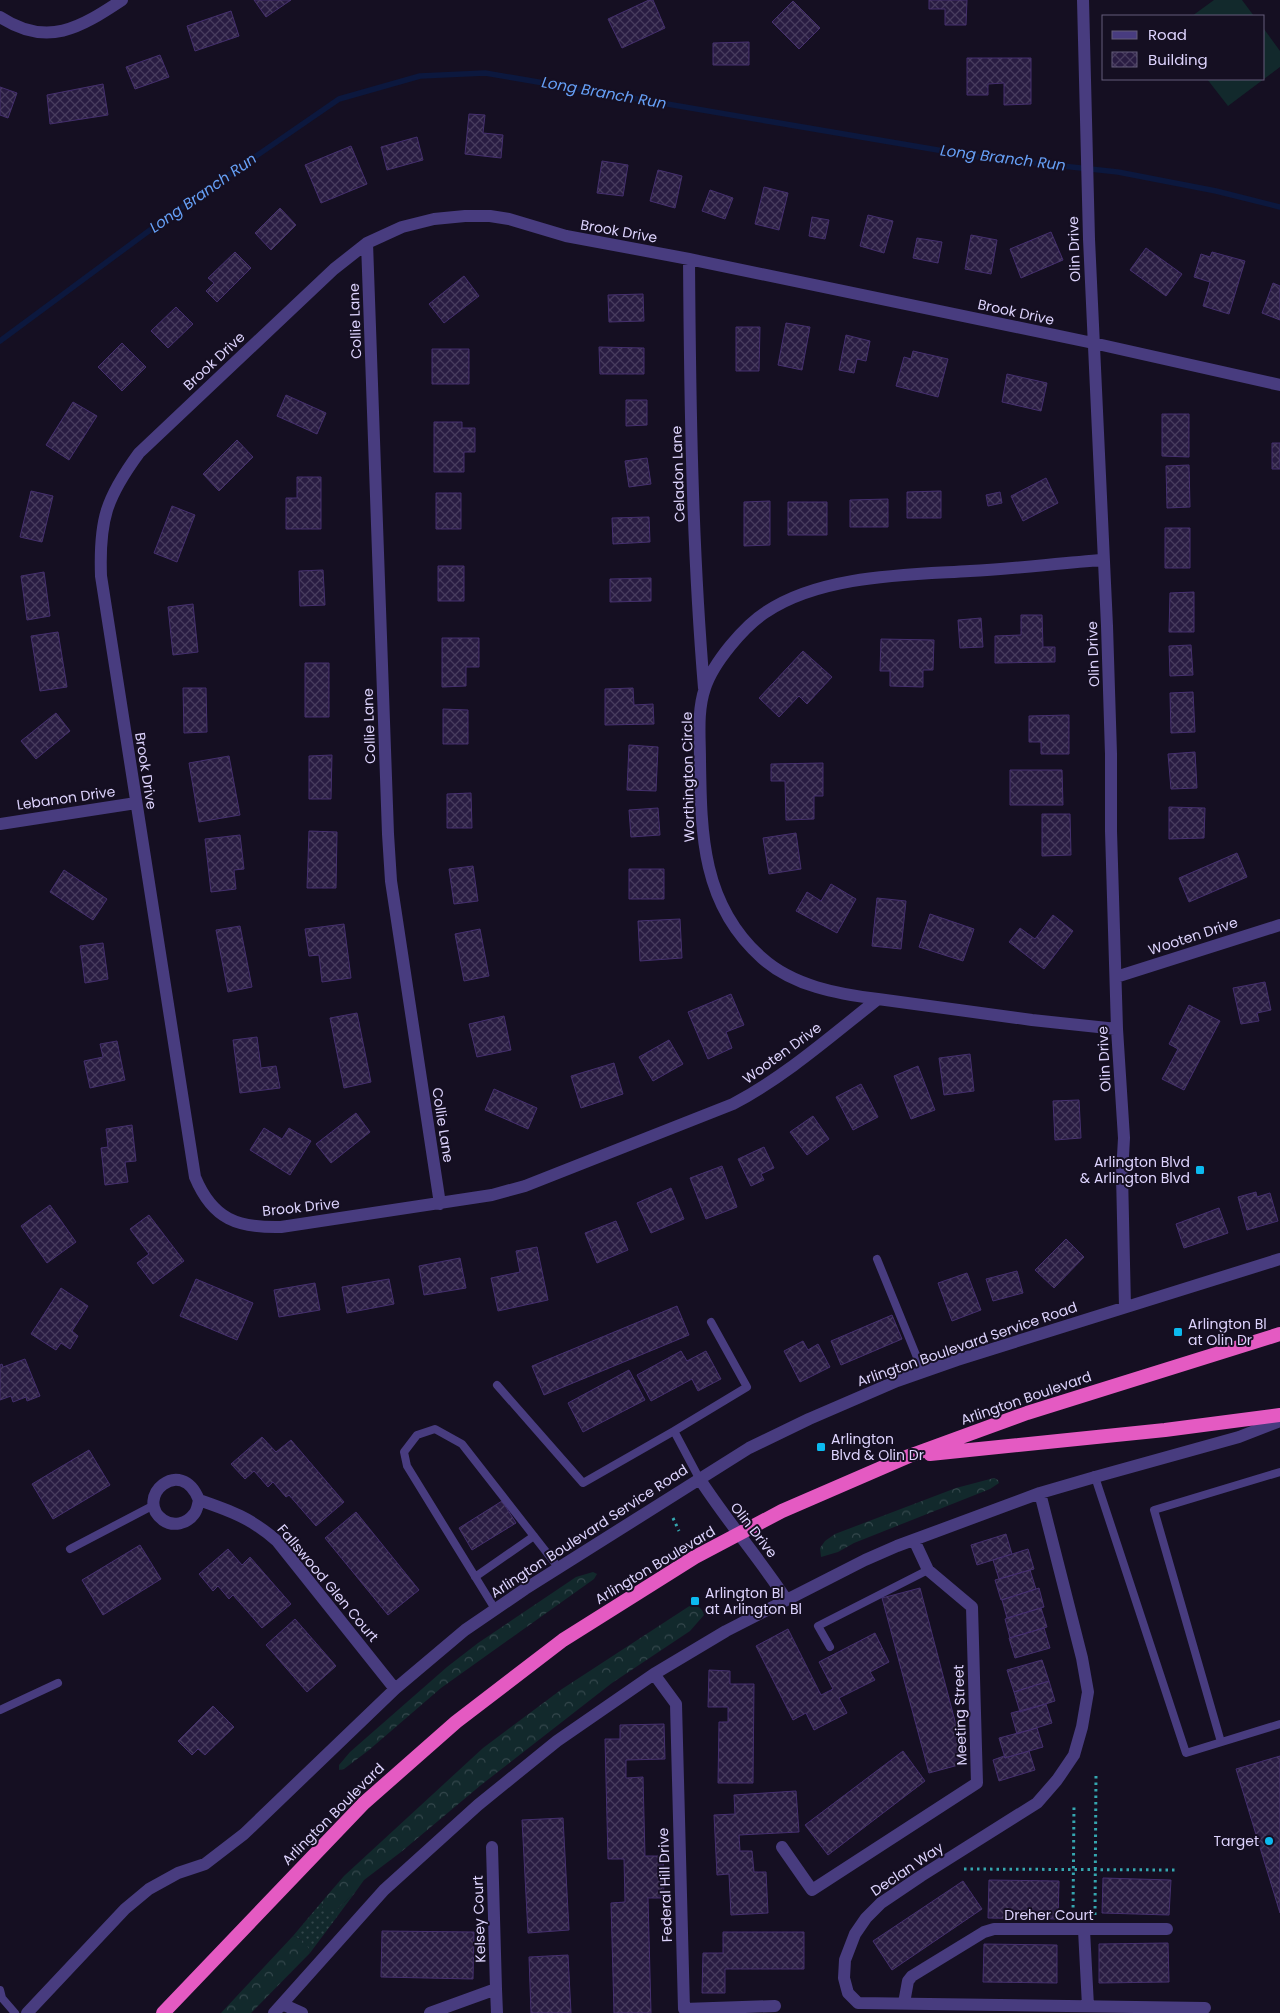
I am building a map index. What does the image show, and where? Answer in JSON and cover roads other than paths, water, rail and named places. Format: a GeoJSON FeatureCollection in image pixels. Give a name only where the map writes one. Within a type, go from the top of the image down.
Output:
{"type":"FeatureCollection","features":[{"type":"Feature","properties":{"kind":"highway","name":"Arlington Boulevard"},"geometry":{"type":"LineString","coordinates":[[163,2013],[364,1803],[456,1722],[563,1640],[695,1556],[782,1511],[909,1456],[1027,1413],[1280,1334]]}},
{"type":"Feature","properties":{"kind":"highway"},"geometry":{"type":"LineString","coordinates":[[909,1456],[1165,1430],[1280,1415]]}},
{"type":"Feature","properties":{"kind":"street"},"geometry":{"type":"LineString","coordinates":[[0,17],[18,27],[37,32],[55,32],[73,29],[90,22],[122,0]]}},
{"type":"Feature","properties":{"kind":"street","name":"Olin Drive"},"geometry":{"type":"LineString","coordinates":[[1083,0],[1086,159],[1093,343],[1108,646],[1110,831],[1117,1029],[1124,1138],[1122,1174],[1125,1307]]}},
{"type":"Feature","properties":{"kind":"street","name":"Brook Drive"},"geometry":{"type":"LineString","coordinates":[[440,1204],[281,1227],[257,1228],[241,1224],[226,1217],[214,1207],[201,1191],[195,1178],[101,576],[100,545],[104,519],[111,496],[139,453],[334,269],[367,243],[395,230],[434,219],[465,216],[490,216],[509,219],[566,236],[689,259],[1093,343],[1280,385]]}},
{"type":"Feature","properties":{"kind":"street","name":"Collie Lane"},"geometry":{"type":"LineString","coordinates":[[367,243],[391,881],[440,1204]]}},
{"type":"Feature","properties":{"kind":"street","name":"Celadon Lane"},"geometry":{"type":"LineString","coordinates":[[689,259],[690,385],[697,598],[704,688]]}},
{"type":"Feature","properties":{"kind":"street","name":"Worthington Circle"},"geometry":{"type":"LineString","coordinates":[[878,999],[834,992],[807,984],[783,973],[763,959],[745,941],[723,910],[712,883],[704,849],[700,796],[700,716],[704,688],[711,674],[733,642],[764,613],[789,598],[812,590],[848,582],[1103,560]]}},
{"type":"Feature","properties":{"kind":"street","name":"Lebanon Drive"},"geometry":{"type":"LineString","coordinates":[[0,824],[136,803]]}},
{"type":"Feature","properties":{"kind":"street","name":"Wooten Drive"},"geometry":{"type":"LineString","coordinates":[[1116,977],[1280,925]]}},
{"type":"Feature","properties":{"kind":"street"},"geometry":{"type":"LineString","coordinates":[[878,999],[1032,1020],[1117,1029]]}},
{"type":"Feature","properties":{"kind":"street","name":"Wooten Drive"},"geometry":{"type":"LineString","coordinates":[[440,1204],[492,1195],[525,1186],[733,1104],[761,1090],[787,1072],[878,999]]}},
{"type":"Feature","properties":{"kind":"street","name":"Arlington Boulevard Service Road"},"geometry":{"type":"LineString","coordinates":[[28,2013],[125,1908],[149,1889],[178,1873],[205,1864],[244,1834],[395,1688],[465,1630],[558,1567],[749,1448],[808,1418],[924,1372],[1280,1258]]}},
{"type":"Feature","properties":{"kind":"street"},"geometry":{"type":"LineString","coordinates":[[278,2009],[384,1890],[478,1804],[557,1741],[654,1674],[726,1631],[865,1560],[914,1540],[1040,1493],[1239,1437],[1280,1421]]}},
{"type":"Feature","properties":{"kind":"street","name":"Olin Drive"},"geometry":{"type":"LineString","coordinates":[[700,1478],[716,1506],[767,1570],[786,1599]]}},
{"type":"Feature","properties":{"kind":"street"},"geometry":{"type":"LineString","coordinates":[[174,1480],[180,1480],[192,1486],[199,1500],[195,1514],[185,1522],[175,1524],[164,1521],[157,1514],[154,1505],[157,1490],[164,1483],[174,1480]]}},
{"type":"Feature","properties":{"kind":"street","name":"Declan Way"},"geometry":{"type":"LineString","coordinates":[[1040,1493],[1084,1667],[1088,1692],[1082,1727],[1074,1755],[1058,1780],[1037,1803],[880,1903],[855,1934],[845,1960],[844,1978],[848,1993],[858,2003],[1205,2008]]}},
{"type":"Feature","properties":{"kind":"street","name":"Fallswood Glen Court"},"geometry":{"type":"LineString","coordinates":[[199,1500],[240,1514],[261,1526],[277,1541],[395,1688]]}},
{"type":"Feature","properties":{"kind":"street","name":"Meeting Street"},"geometry":{"type":"LineString","coordinates":[[782,1847],[812,1890],[977,1783],[972,1607],[928,1570],[914,1540]]}},
{"type":"Feature","properties":{"kind":"street","name":"Federal Hill Drive"},"geometry":{"type":"LineString","coordinates":[[654,1674],[676,1704],[684,2010],[775,2006]]}},
{"type":"Feature","properties":{"kind":"street","name":"Kelsey Court"},"geometry":{"type":"LineString","coordinates":[[492,1847],[497,2013]]}},
{"type":"Feature","properties":{"kind":"street","name":"Dreher Court"},"geometry":{"type":"LineString","coordinates":[[904,2003],[908,1981],[912,1976],[984,1932],[994,1929],[1167,1929]]}},
{"type":"Feature","properties":{"kind":"street"},"geometry":{"type":"LineString","coordinates":[[1084,1930],[1088,2006]]}},
{"type":"Feature","properties":{"kind":"street"},"geometry":{"type":"LineString","coordinates":[[430,2013],[496,1989]]}},
{"type":"Feature","properties":{"kind":"street"},"geometry":{"type":"LineString","coordinates":[[278,2009],[302,2013]]}},
{"type":"Feature","properties":{"kind":"lane"},"geometry":{"type":"LineString","coordinates":[[877,1259],[924,1372]]}},
{"type":"Feature","properties":{"kind":"lane"},"geometry":{"type":"LineString","coordinates":[[497,1385],[583,1483],[747,1387],[711,1322]]}},
{"type":"Feature","properties":{"kind":"lane"},"geometry":{"type":"LineString","coordinates":[[495,1609],[407,1466],[404,1452],[417,1435],[435,1429],[462,1444],[558,1567]]}},
{"type":"Feature","properties":{"kind":"lane"},"geometry":{"type":"LineString","coordinates":[[674,1431],[700,1478]]}},
{"type":"Feature","properties":{"kind":"lane"},"geometry":{"type":"LineString","coordinates":[[1221,1742],[1154,1510],[1280,1472]]}},
{"type":"Feature","properties":{"kind":"lane"},"geometry":{"type":"LineString","coordinates":[[1095,1477],[1186,1753],[1280,1724]]}},
{"type":"Feature","properties":{"kind":"lane"},"geometry":{"type":"LineString","coordinates":[[70,1549],[154,1505]]}},
{"type":"Feature","properties":{"kind":"lane"},"geometry":{"type":"LineString","coordinates":[[475,1577],[534,1536]]}},
{"type":"Feature","properties":{"kind":"lane"},"geometry":{"type":"LineString","coordinates":[[830,1647],[818,1626],[928,1570]]}},
{"type":"Feature","properties":{"kind":"lane"},"geometry":{"type":"LineString","coordinates":[[0,1710],[58,1683]]}},
{"type":"Feature","properties":{"kind":"lane"},"geometry":{"type":"LineString","coordinates":[[0,1990],[2,1998],[15,2013]]}},
{"type":"Feature","properties":{"kind":"waterway","name":"Long Branch Run"},"geometry":{"type":"LineString","coordinates":[[0,341],[169,216],[339,99],[420,76],[485,73],[979,157],[1118,172],[1216,191],[1280,207]]}},
{"type":"Feature","properties":{"kind":"place","name":"Arlington Blvd & Arlington Blvd"},"geometry":{"type":"Point","coordinates":[1200,1170]}},
{"type":"Feature","properties":{"kind":"place","name":"Arlington Bl at Olin Dr"},"geometry":{"type":"Point","coordinates":[1178,1332]}},
{"type":"Feature","properties":{"kind":"place","name":"Arlington Blvd & Olin Dr"},"geometry":{"type":"Point","coordinates":[821,1447]}},
{"type":"Feature","properties":{"kind":"place","name":"Arlington Bl at Arlington Bl"},"geometry":{"type":"Point","coordinates":[695,1601]}},
{"type":"Feature","properties":{"kind":"place","name":"Target"},"geometry":{"type":"Point","coordinates":[1269,1841]}}]}
